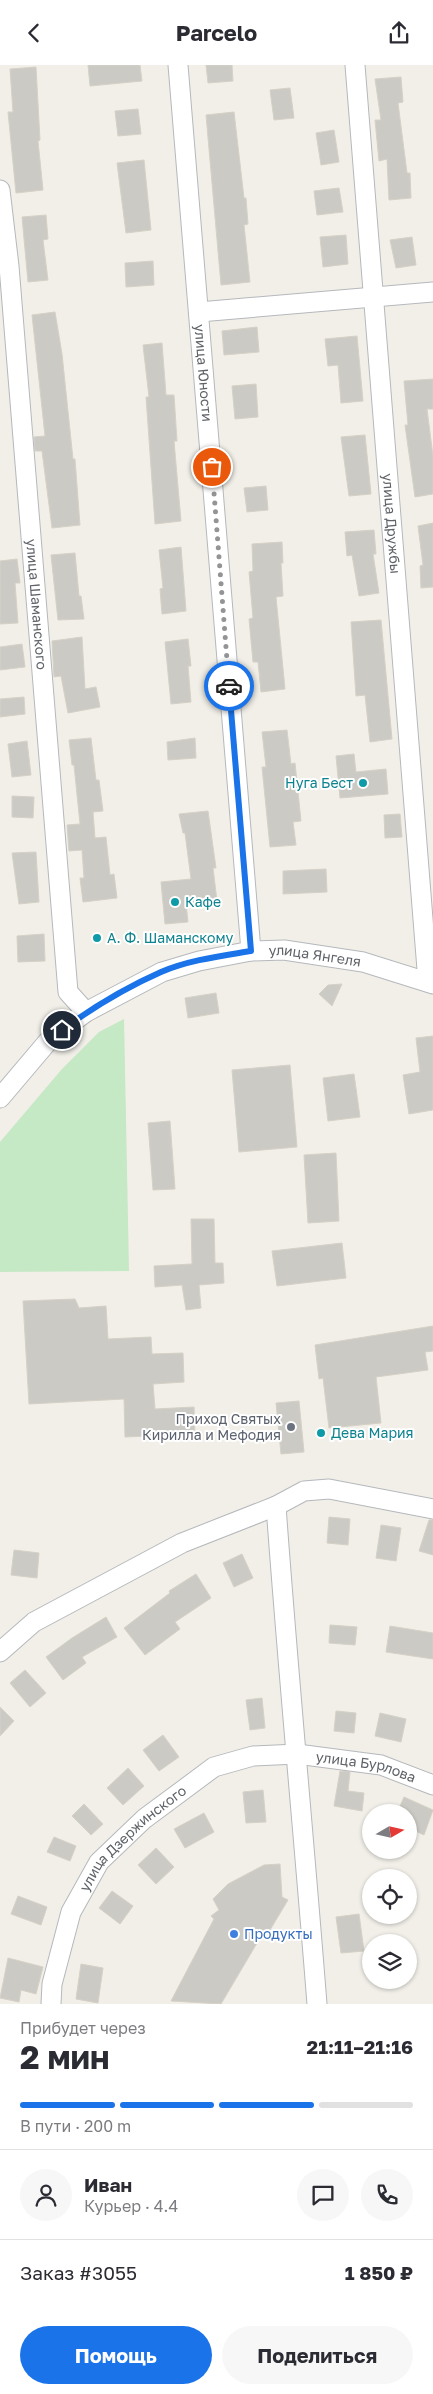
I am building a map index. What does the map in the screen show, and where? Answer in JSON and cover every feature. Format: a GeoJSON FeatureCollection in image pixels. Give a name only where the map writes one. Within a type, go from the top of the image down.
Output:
{"type":"FeatureCollection","features":[{"type":"Feature","properties":{"kind":"street","name":"улица Юности"},"geometry":{"type":"LineString","coordinates":[[178,65],[251,951]]}},
{"type":"Feature","properties":{"kind":"street","name":"улица Дружбы"},"geometry":{"type":"LineString","coordinates":[[355,65],[430,983]]}},
{"type":"Feature","properties":{"kind":"street","name":"улица Шаманского"},"geometry":{"type":"LineString","coordinates":[[0,190],[68,992],[86,1013]]}},
{"type":"Feature","properties":{"kind":"street"},"geometry":{"type":"LineString","coordinates":[[199,312],[433,292]]}},
{"type":"Feature","properties":{"kind":"street","name":"улица Янгеля"},"geometry":{"type":"LineString","coordinates":[[0,1098],[50,1039],[86,1013],[162,972],[199,961],[251,951],[284,950],[363,962],[430,983]]}},
{"type":"Feature","properties":{"kind":"street"},"geometry":{"type":"LineString","coordinates":[[0,1652],[34,1622],[182,1543],[276,1506],[304,1491],[318,1488],[329,1489],[433,1509]]}},
{"type":"Feature","properties":{"kind":"street"},"geometry":{"type":"LineString","coordinates":[[276,1506],[287,1661],[297,1754],[317,2004]]}},
{"type":"Feature","properties":{"kind":"street","name":"улица Бурлова"},"geometry":{"type":"LineString","coordinates":[[297,1754],[381,1765],[433,1785]]}},
{"type":"Feature","properties":{"kind":"street","name":"улица Дзержинского"},"geometry":{"type":"LineString","coordinates":[[51,2004],[52,1984],[71,1912],[99,1862],[144,1819],[214,1767],[253,1756],[297,1754]]}},
{"type":"Feature","properties":{"kind":"green space"},"geometry":{"type":"Polygon","coordinates":[[[124,1019],[129,1271],[0,1272],[0,1142],[62,1069],[99,1032],[124,1019]]]}},
{"type":"Feature","properties":{"kind":"building"},"geometry":{"type":"Polygon","coordinates":[[[88,65],[140,65],[142,81],[90,86],[88,65]]]}},
{"type":"Feature","properties":{"kind":"building"},"geometry":{"type":"Polygon","coordinates":[[[206,65],[232,65],[233,81],[208,83],[206,65]]]}},
{"type":"Feature","properties":{"kind":"building"},"geometry":{"type":"Polygon","coordinates":[[[36,67],[40,140],[38,141],[43,190],[16,193],[8,112],[13,112],[10,69],[36,67]]]}},
{"type":"Feature","properties":{"kind":"building"},"geometry":{"type":"Polygon","coordinates":[[[401,77],[403,102],[398,103],[407,173],[410,173],[411,198],[389,200],[387,159],[379,161],[375,120],[381,120],[375,79],[401,77]]]}},
{"type":"Feature","properties":{"kind":"building"},"geometry":{"type":"Polygon","coordinates":[[[290,88],[294,118],[274,120],[270,90],[290,88]]]}},
{"type":"Feature","properties":{"kind":"building"},"geometry":{"type":"Polygon","coordinates":[[[138,109],[141,134],[118,136],[115,111],[138,109]]]}},
{"type":"Feature","properties":{"kind":"building"},"geometry":{"type":"Polygon","coordinates":[[[234,112],[244,198],[246,198],[248,224],[244,225],[250,282],[221,285],[206,115],[234,112]]]}},
{"type":"Feature","properties":{"kind":"building"},"geometry":{"type":"Polygon","coordinates":[[[334,130],[339,162],[321,165],[316,133],[334,130]]]}},
{"type":"Feature","properties":{"kind":"building"},"geometry":{"type":"Polygon","coordinates":[[[144,160],[151,230],[126,233],[117,163],[144,160]]]}},
{"type":"Feature","properties":{"kind":"building"},"geometry":{"type":"Polygon","coordinates":[[[339,188],[343,212],[317,215],[314,191],[339,188]]]}},
{"type":"Feature","properties":{"kind":"building"},"geometry":{"type":"Polygon","coordinates":[[[46,215],[48,239],[43,240],[48,280],[28,282],[22,217],[46,215]]]}},
{"type":"Feature","properties":{"kind":"building"},"geometry":{"type":"Polygon","coordinates":[[[346,235],[348,264],[323,267],[320,237],[346,235]]]}},
{"type":"Feature","properties":{"kind":"building"},"geometry":{"type":"Polygon","coordinates":[[[412,237],[416,265],[396,268],[390,240],[412,237]]]}},
{"type":"Feature","properties":{"kind":"building"},"geometry":{"type":"Polygon","coordinates":[[[153,261],[154,285],[126,287],[125,263],[153,261]]]}},
{"type":"Feature","properties":{"kind":"building"},"geometry":{"type":"Polygon","coordinates":[[[55,312],[62,354],[73,459],[75,459],[80,525],[52,528],[42,451],[35,451],[34,437],[45,436],[32,315],[55,312]]]}},
{"type":"Feature","properties":{"kind":"building"},"geometry":{"type":"Polygon","coordinates":[[[257,327],[259,352],[224,355],[222,331],[257,327]]]}},
{"type":"Feature","properties":{"kind":"building"},"geometry":{"type":"Polygon","coordinates":[[[357,336],[363,401],[341,403],[338,365],[328,366],[325,339],[357,336]]]}},
{"type":"Feature","properties":{"kind":"building"},"geometry":{"type":"Polygon","coordinates":[[[162,343],[166,395],[174,395],[177,441],[174,441],[181,521],[155,524],[146,397],[149,397],[143,345],[162,343]]]}},
{"type":"Feature","properties":{"kind":"building"},"geometry":{"type":"Polygon","coordinates":[[[433,379],[433,409],[427,409],[433,456],[433,494],[415,497],[405,425],[408,425],[404,381],[433,379]]]}},
{"type":"Feature","properties":{"kind":"building"},"geometry":{"type":"Polygon","coordinates":[[[256,384],[258,417],[235,419],[232,386],[256,384]]]}},
{"type":"Feature","properties":{"kind":"building"},"geometry":{"type":"Polygon","coordinates":[[[365,435],[371,494],[349,496],[341,437],[365,435]]]}},
{"type":"Feature","properties":{"kind":"building"},"geometry":{"type":"Polygon","coordinates":[[[266,486],[268,510],[247,512],[244,488],[266,486]]]}},
{"type":"Feature","properties":{"kind":"building"},"geometry":{"type":"Polygon","coordinates":[[[433,523],[433,587],[421,588],[420,566],[423,565],[418,526],[433,523]]]}},
{"type":"Feature","properties":{"kind":"building"},"geometry":{"type":"Polygon","coordinates":[[[374,530],[376,554],[373,554],[379,593],[359,596],[352,555],[347,556],[345,532],[374,530]]]}},
{"type":"Feature","properties":{"kind":"building"},"geometry":{"type":"Polygon","coordinates":[[[282,542],[283,596],[276,597],[285,689],[261,692],[258,662],[253,662],[249,619],[253,618],[249,572],[253,571],[252,544],[282,542]]]}},
{"type":"Feature","properties":{"kind":"building"},"geometry":{"type":"Polygon","coordinates":[[[181,547],[186,611],[162,614],[160,589],[163,588],[159,550],[181,547]]]}},
{"type":"Feature","properties":{"kind":"building"},"geometry":{"type":"Polygon","coordinates":[[[75,553],[79,596],[81,596],[84,619],[58,620],[51,555],[75,553]]]}},
{"type":"Feature","properties":{"kind":"building"},"geometry":{"type":"Polygon","coordinates":[[[17,559],[20,583],[15,583],[18,623],[0,624],[0,561],[17,559]]]}},
{"type":"Feature","properties":{"kind":"building"},"geometry":{"type":"Polygon","coordinates":[[[381,620],[392,739],[370,742],[365,695],[356,696],[351,622],[381,620]]]}},
{"type":"Feature","properties":{"kind":"building"},"geometry":{"type":"Polygon","coordinates":[[[82,637],[85,689],[96,687],[100,707],[68,713],[61,676],[54,677],[52,641],[82,637]]]}},
{"type":"Feature","properties":{"kind":"building"},"geometry":{"type":"Polygon","coordinates":[[[188,639],[191,666],[188,666],[191,702],[171,704],[165,642],[188,639]]]}},
{"type":"Feature","properties":{"kind":"building"},"geometry":{"type":"Polygon","coordinates":[[[22,644],[25,667],[0,670],[0,647],[22,644]]]}},
{"type":"Feature","properties":{"kind":"building"},"geometry":{"type":"Polygon","coordinates":[[[24,697],[25,714],[0,717],[0,699],[24,697]]]}},
{"type":"Feature","properties":{"kind":"building"},"geometry":{"type":"Polygon","coordinates":[[[287,730],[291,764],[295,763],[301,821],[293,822],[296,845],[270,847],[262,767],[266,767],[262,732],[287,730]]]}},
{"type":"Feature","properties":{"kind":"building"},"geometry":{"type":"Polygon","coordinates":[[[91,738],[96,780],[99,780],[103,811],[93,812],[95,838],[106,837],[110,875],[114,874],[117,898],[83,902],[80,878],[84,878],[82,850],[69,851],[67,825],[80,824],[74,765],[72,765],[69,740],[91,738]]]}},
{"type":"Feature","properties":{"kind":"building"},"geometry":{"type":"Polygon","coordinates":[[[195,738],[196,758],[168,760],[167,742],[195,738]]]}},
{"type":"Feature","properties":{"kind":"building"},"geometry":{"type":"Polygon","coordinates":[[[27,741],[31,775],[12,777],[8,744],[27,741]]]}},
{"type":"Feature","properties":{"kind":"building","name":"Нуга Бест"},"geometry":{"type":"Polygon","coordinates":[[[354,754],[356,772],[386,769],[388,794],[340,798],[336,756],[354,754]]]}},
{"type":"Feature","properties":{"kind":"building"},"geometry":{"type":"Polygon","coordinates":[[[12,796],[34,797],[33,818],[12,817],[12,796]]]}},
{"type":"Feature","properties":{"kind":"building"},"geometry":{"type":"Polygon","coordinates":[[[208,811],[216,868],[213,868],[217,901],[186,904],[188,922],[165,924],[161,882],[191,879],[185,833],[183,833],[179,814],[208,811]]]}},
{"type":"Feature","properties":{"kind":"building"},"geometry":{"type":"Polygon","coordinates":[[[400,814],[402,837],[385,838],[384,815],[400,814]]]}},
{"type":"Feature","properties":{"kind":"building"},"geometry":{"type":"Polygon","coordinates":[[[36,852],[39,902],[19,904],[12,853],[36,852]]]}},
{"type":"Feature","properties":{"kind":"building"},"geometry":{"type":"Polygon","coordinates":[[[326,869],[327,892],[283,894],[283,871],[326,869]]]}},
{"type":"Feature","properties":{"kind":"building"},"geometry":{"type":"Polygon","coordinates":[[[44,934],[45,961],[18,962],[17,936],[44,934]]]}},
{"type":"Feature","properties":{"kind":"building"},"geometry":{"type":"Polygon","coordinates":[[[342,984],[332,1006],[319,994],[328,985],[342,984]]]}},
{"type":"Feature","properties":{"kind":"building"},"geometry":{"type":"Polygon","coordinates":[[[216,993],[219,1013],[188,1018],[185,998],[216,993]]]}},
{"type":"Feature","properties":{"kind":"building"},"geometry":{"type":"Polygon","coordinates":[[[433,1036],[433,1110],[409,1114],[403,1075],[420,1072],[416,1038],[433,1036]]]}},
{"type":"Feature","properties":{"kind":"building"},"geometry":{"type":"Polygon","coordinates":[[[290,1065],[297,1147],[239,1152],[232,1070],[290,1065]]]}},
{"type":"Feature","properties":{"kind":"building"},"geometry":{"type":"Polygon","coordinates":[[[354,1074],[360,1117],[328,1121],[323,1078],[354,1074]]]}},
{"type":"Feature","properties":{"kind":"building"},"geometry":{"type":"Polygon","coordinates":[[[170,1121],[175,1189],[153,1190],[148,1123],[170,1121]]]}},
{"type":"Feature","properties":{"kind":"building"},"geometry":{"type":"Polygon","coordinates":[[[336,1153],[339,1221],[308,1223],[304,1155],[336,1153]]]}},
{"type":"Feature","properties":{"kind":"building"},"geometry":{"type":"Polygon","coordinates":[[[191,1219],[214,1219],[215,1263],[223,1263],[224,1283],[199,1285],[201,1308],[186,1310],[182,1285],[155,1287],[154,1266],[192,1264],[191,1219]]]}},
{"type":"Feature","properties":{"kind":"building"},"geometry":{"type":"Polygon","coordinates":[[[342,1243],[346,1278],[277,1286],[272,1251],[342,1243]]]}},
{"type":"Feature","properties":{"kind":"building"},"geometry":{"type":"Polygon","coordinates":[[[75,1299],[79,1308],[106,1306],[108,1339],[151,1337],[152,1354],[183,1353],[184,1382],[153,1384],[155,1409],[194,1407],[195,1434],[125,1437],[124,1399],[29,1404],[23,1301],[75,1299]]]}},
{"type":"Feature","properties":{"kind":"building"},"geometry":{"type":"Polygon","coordinates":[[[433,1326],[433,1351],[425,1352],[428,1370],[376,1377],[381,1423],[329,1428],[323,1378],[319,1379],[315,1345],[433,1326]]]}},
{"type":"Feature","properties":{"kind":"building"},"geometry":{"type":"Polygon","coordinates":[[[299,1401],[304,1452],[281,1454],[276,1403],[299,1401]]]}},
{"type":"Feature","properties":{"kind":"building"},"geometry":{"type":"Polygon","coordinates":[[[329,1517],[350,1519],[348,1545],[327,1543],[329,1517]]]}},
{"type":"Feature","properties":{"kind":"building"},"geometry":{"type":"Polygon","coordinates":[[[429,1520],[433,1520],[433,1555],[419,1551],[429,1520]]]}},
{"type":"Feature","properties":{"kind":"building"},"geometry":{"type":"Polygon","coordinates":[[[381,1525],[401,1528],[396,1561],[376,1558],[381,1525]]]}},
{"type":"Feature","properties":{"kind":"building"},"geometry":{"type":"Polygon","coordinates":[[[14,1550],[39,1553],[37,1578],[11,1575],[14,1550]]]}},
{"type":"Feature","properties":{"kind":"building"},"geometry":{"type":"Polygon","coordinates":[[[242,1554],[253,1578],[234,1587],[223,1563],[242,1554]]]}},
{"type":"Feature","properties":{"kind":"building"},"geometry":{"type":"Polygon","coordinates":[[[196,1574],[211,1598],[175,1622],[180,1629],[145,1655],[124,1628],[170,1593],[169,1591],[196,1574]]]}},
{"type":"Feature","properties":{"kind":"building"},"geometry":{"type":"Polygon","coordinates":[[[106,1617],[117,1637],[82,1657],[86,1663],[63,1680],[46,1657],[106,1617]]]}},
{"type":"Feature","properties":{"kind":"building"},"geometry":{"type":"Polygon","coordinates":[[[330,1625],[357,1627],[355,1645],[329,1643],[330,1625]]]}},
{"type":"Feature","properties":{"kind":"building"},"geometry":{"type":"Polygon","coordinates":[[[390,1626],[433,1633],[433,1659],[386,1652],[390,1626]]]}},
{"type":"Feature","properties":{"kind":"building"},"geometry":{"type":"Polygon","coordinates":[[[25,1670],[46,1693],[30,1707],[10,1683],[25,1670]]]}},
{"type":"Feature","properties":{"kind":"building"},"geometry":{"type":"Polygon","coordinates":[[[262,1698],[265,1728],[250,1730],[246,1700],[262,1698]]]}},
{"type":"Feature","properties":{"kind":"building"},"geometry":{"type":"Polygon","coordinates":[[[0,1707],[14,1721],[0,1736],[0,1707]]]}},
{"type":"Feature","properties":{"kind":"building"},"geometry":{"type":"Polygon","coordinates":[[[336,1711],[356,1713],[354,1733],[334,1731],[336,1711]]]}},
{"type":"Feature","properties":{"kind":"building"},"geometry":{"type":"Polygon","coordinates":[[[380,1713],[406,1719],[401,1742],[375,1736],[380,1713]]]}},
{"type":"Feature","properties":{"kind":"building"},"geometry":{"type":"Polygon","coordinates":[[[163,1735],[179,1757],[159,1771],[143,1750],[163,1735]]]}},
{"type":"Feature","properties":{"kind":"building"},"geometry":{"type":"Polygon","coordinates":[[[128,1768],[144,1786],[123,1805],[107,1788],[128,1768]]]}},
{"type":"Feature","properties":{"kind":"building"},"geometry":{"type":"Polygon","coordinates":[[[340,1771],[350,1772],[348,1791],[364,1793],[362,1811],[334,1806],[340,1771]]]}},
{"type":"Feature","properties":{"kind":"building"},"geometry":{"type":"Polygon","coordinates":[[[263,1790],[266,1822],[246,1823],[243,1792],[263,1790]]]}},
{"type":"Feature","properties":{"kind":"building"},"geometry":{"type":"Polygon","coordinates":[[[404,1797],[433,1810],[424,1835],[418,1832],[418,1804],[401,1804],[404,1797]]]}},
{"type":"Feature","properties":{"kind":"building"},"geometry":{"type":"Polygon","coordinates":[[[84,1804],[103,1824],[91,1835],[72,1816],[84,1804]]]}},
{"type":"Feature","properties":{"kind":"building"},"geometry":{"type":"Polygon","coordinates":[[[204,1813],[214,1832],[185,1848],[174,1829],[204,1813]]]}},
{"type":"Feature","properties":{"kind":"building"},"geometry":{"type":"Polygon","coordinates":[[[54,1837],[76,1846],[70,1861],[47,1852],[54,1837]]]}},
{"type":"Feature","properties":{"kind":"building"},"geometry":{"type":"Polygon","coordinates":[[[156,1848],[174,1867],[156,1884],[138,1865],[156,1848]]]}},
{"type":"Feature","properties":{"kind":"building","name":"Продукты"},"geometry":{"type":"Polygon","coordinates":[[[280,1864],[282,1897],[288,1900],[267,1935],[263,1933],[221,2004],[171,2001],[214,1919],[211,1916],[219,1910],[213,1899],[228,1884],[264,1865],[280,1864]]]}},
{"type":"Feature","properties":{"kind":"building"},"geometry":{"type":"Polygon","coordinates":[[[112,1891],[133,1906],[120,1924],[99,1908],[112,1891]]]}},
{"type":"Feature","properties":{"kind":"building"},"geometry":{"type":"Polygon","coordinates":[[[18,1896],[47,1907],[41,1925],[11,1914],[18,1896]]]}},
{"type":"Feature","properties":{"kind":"building"},"geometry":{"type":"Polygon","coordinates":[[[359,1914],[362,1951],[341,1953],[336,1917],[359,1914]]]}},
{"type":"Feature","properties":{"kind":"building"},"geometry":{"type":"Polygon","coordinates":[[[8,1958],[43,1967],[36,1994],[21,1990],[19,2002],[0,1998],[8,1958]]]}},
{"type":"Feature","properties":{"kind":"building"},"geometry":{"type":"Polygon","coordinates":[[[81,1964],[103,1968],[98,2003],[76,1999],[81,1964]]]}},
{"type":"Feature","properties":{"kind":"way so far"},"geometry":{"type":"LineString","coordinates":[[212,467],[229,686]]}},
{"type":"Feature","properties":{"kind":"place","name":"Нуга Бест"},"geometry":{"type":"Point","coordinates":[363,783]}},
{"type":"Feature","properties":{"kind":"place","name":"Кафе"},"geometry":{"type":"Point","coordinates":[175,902]}},
{"type":"Feature","properties":{"kind":"place","name":"А. Ф. Шаманскому"},"geometry":{"type":"Point","coordinates":[97,938]}},
{"type":"Feature","properties":{"kind":"place","name":"Приход Святых Кирилла и Мефодия"},"geometry":{"type":"Point","coordinates":[291,1427]}},
{"type":"Feature","properties":{"kind":"place","name":"Дева Мария"},"geometry":{"type":"Point","coordinates":[321,1433]}},
{"type":"Feature","properties":{"kind":"place","name":"Продукты"},"geometry":{"type":"Point","coordinates":[234,1934]}},
{"type":"Feature","properties":{"kind":"route"},"geometry":{"type":"LineString","coordinates":[[62,1030],[86,1013],[162,972],[199,961],[251,951],[229,686]]}}]}
